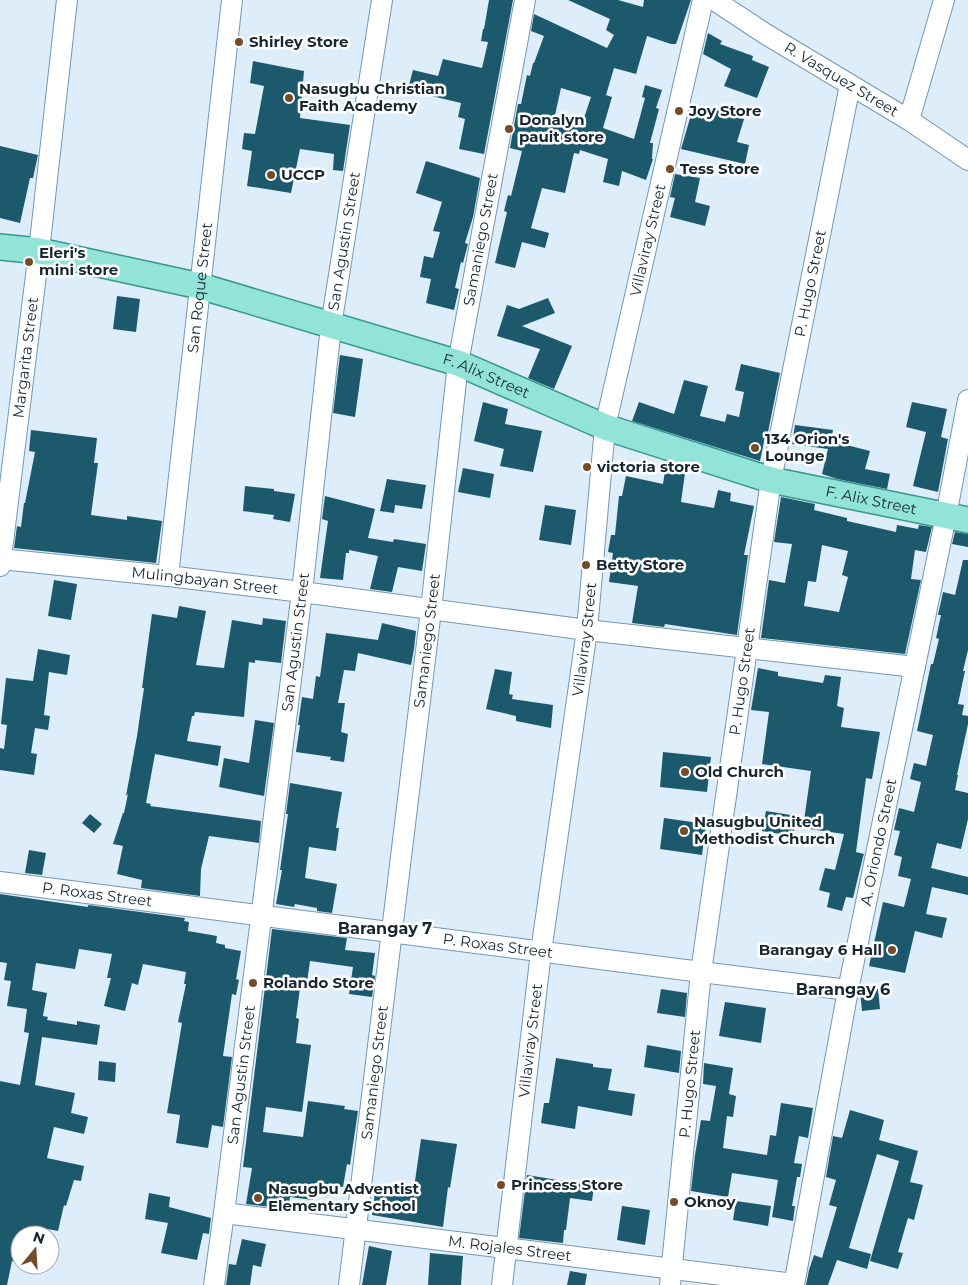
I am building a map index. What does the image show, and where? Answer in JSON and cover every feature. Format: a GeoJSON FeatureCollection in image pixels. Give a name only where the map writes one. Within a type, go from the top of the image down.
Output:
{"type":"FeatureCollection","features":[{"type":"Feature","properties":{"kind":"main road","name":"F. Alix Street"},"geometry":{"type":"LineString","coordinates":[[0,247],[39,251],[200,286],[458,363],[606,427],[771,480],[957,518]]}},
{"type":"Feature","properties":{"kind":"street","name":"Margarita Street"},"geometry":{"type":"LineString","coordinates":[[0,562],[39,251],[67,0]]}},
{"type":"Feature","properties":{"kind":"street","name":"San Roque Street"},"geometry":{"type":"LineString","coordinates":[[168,576],[232,0]]}},
{"type":"Feature","properties":{"kind":"street","name":"San Agustin Street"},"geometry":{"type":"LineString","coordinates":[[214,1285],[302,592],[330,326],[382,0]]}},
{"type":"Feature","properties":{"kind":"street","name":"Samaniego Street"},"geometry":{"type":"LineString","coordinates":[[349,1285],[431,610],[458,363],[525,0]]}},
{"type":"Feature","properties":{"kind":"street","name":"Villaviray Street"},"geometry":{"type":"LineString","coordinates":[[502,1285],[541,952],[587,630],[606,427],[703,0]]}},
{"type":"Feature","properties":{"kind":"street","name":"R. Vasquez Street"},"geometry":{"type":"LineString","coordinates":[[714,0],[764,33],[909,120],[968,160]]}},
{"type":"Feature","properties":{"kind":"street"},"geometry":{"type":"LineString","coordinates":[[909,120],[944,0]]}},
{"type":"Feature","properties":{"kind":"street","name":"P. Hugo Street"},"geometry":{"type":"LineString","coordinates":[[671,1277],[701,972],[771,480],[850,84]]}},
{"type":"Feature","properties":{"kind":"street","name":"A. Oriondo Street"},"geometry":{"type":"LineString","coordinates":[[794,1284],[848,990],[915,667],[957,518],[968,400]]}},
{"type":"Feature","properties":{"kind":"street","name":"Mulingbayan Street"},"geometry":{"type":"LineString","coordinates":[[0,562],[168,576],[587,630],[915,667]]}},
{"type":"Feature","properties":{"kind":"street","name":"P. Roxas Street"},"geometry":{"type":"LineString","coordinates":[[0,882],[848,990]]}},
{"type":"Feature","properties":{"kind":"street","name":"M. Rojales Street"},"geometry":{"type":"LineString","coordinates":[[224,1213],[507,1249],[671,1277],[794,1284]]}},
{"type":"Feature","properties":{"kind":"building"},"geometry":{"type":"Polygon","coordinates":[[[489,0],[513,0],[484,154],[459,149],[465,119],[458,117],[461,103],[423,94],[425,88],[409,85],[413,70],[438,76],[443,59],[482,68],[488,42],[481,41],[489,0]]]}},
{"type":"Feature","properties":{"kind":"building"},"geometry":{"type":"Polygon","coordinates":[[[568,0],[618,0],[643,7],[644,0],[691,0],[676,44],[647,36],[636,74],[614,68],[606,95],[612,97],[603,128],[634,139],[645,98],[642,97],[645,85],[662,90],[656,108],[659,109],[650,143],[653,143],[653,159],[646,180],[622,171],[619,186],[603,182],[608,159],[580,150],[579,154],[574,153],[565,193],[542,188],[531,228],[549,233],[545,248],[522,242],[515,268],[495,263],[507,212],[504,211],[508,195],[511,196],[522,151],[510,148],[518,104],[521,104],[527,75],[530,76],[544,36],[531,31],[534,14],[607,48],[614,35],[606,30],[610,19],[568,0]],[[561,88],[555,115],[582,124],[591,97],[561,88]]]}},
{"type":"Feature","properties":{"kind":"building"},"geometry":{"type":"Polygon","coordinates":[[[708,33],[722,41],[720,44],[753,56],[752,60],[769,67],[757,98],[724,86],[731,69],[703,54],[708,33]]]}},
{"type":"Feature","properties":{"kind":"building"},"geometry":{"type":"Polygon","coordinates":[[[253,61],[304,71],[300,118],[350,125],[343,171],[333,170],[334,154],[300,149],[291,193],[247,186],[252,151],[242,149],[244,133],[255,134],[264,86],[250,83],[253,61]]]}},
{"type":"Feature","properties":{"kind":"building"},"geometry":{"type":"Polygon","coordinates":[[[713,106],[726,109],[725,114],[744,119],[737,142],[749,145],[745,164],[681,149],[693,108],[712,112],[713,106]]]}},
{"type":"Feature","properties":{"kind":"building"},"geometry":{"type":"Polygon","coordinates":[[[0,146],[38,155],[33,178],[30,178],[20,223],[0,218],[0,146]]]}},
{"type":"Feature","properties":{"kind":"building"},"geometry":{"type":"Polygon","coordinates":[[[426,161],[480,178],[473,217],[465,243],[468,244],[463,263],[461,262],[455,288],[459,289],[454,310],[426,303],[431,279],[420,277],[424,256],[433,258],[440,232],[433,231],[442,202],[416,193],[426,161]]]}},
{"type":"Feature","properties":{"kind":"building"},"geometry":{"type":"Polygon","coordinates":[[[675,174],[700,178],[695,202],[710,206],[705,226],[670,217],[675,198],[670,197],[675,174]]]}},
{"type":"Feature","properties":{"kind":"building"},"geometry":{"type":"Polygon","coordinates":[[[117,296],[140,299],[136,332],[113,329],[117,296]]]}},
{"type":"Feature","properties":{"kind":"building"},"geometry":{"type":"Polygon","coordinates":[[[548,298],[555,313],[522,326],[572,346],[554,389],[528,378],[540,349],[497,336],[507,305],[519,309],[548,298]]]}},
{"type":"Feature","properties":{"kind":"building"},"geometry":{"type":"Polygon","coordinates":[[[340,355],[363,359],[355,417],[333,413],[340,355]]]}},
{"type":"Feature","properties":{"kind":"building"},"geometry":{"type":"Polygon","coordinates":[[[741,364],[780,373],[768,433],[766,432],[760,461],[632,421],[639,402],[674,414],[684,380],[708,386],[700,416],[725,422],[727,414],[739,417],[744,392],[735,390],[741,364]]]}},
{"type":"Feature","properties":{"kind":"building"},"geometry":{"type":"Polygon","coordinates":[[[483,402],[508,409],[505,424],[542,431],[533,472],[500,466],[504,449],[474,441],[483,402]]]}},
{"type":"Feature","properties":{"kind":"building"},"geometry":{"type":"Polygon","coordinates":[[[912,402],[947,409],[941,437],[948,439],[938,492],[913,486],[926,432],[906,427],[912,402]]]}},
{"type":"Feature","properties":{"kind":"building"},"geometry":{"type":"Polygon","coordinates":[[[795,425],[833,430],[831,441],[870,451],[865,469],[890,474],[887,489],[822,474],[828,449],[792,444],[795,425]]]}},
{"type":"Feature","properties":{"kind":"building"},"geometry":{"type":"Polygon","coordinates":[[[31,430],[97,438],[94,463],[98,463],[91,515],[127,520],[127,516],[162,521],[156,563],[14,548],[17,526],[21,527],[35,452],[29,451],[31,430]]]}},
{"type":"Feature","properties":{"kind":"building"},"geometry":{"type":"Polygon","coordinates":[[[463,468],[494,474],[490,498],[458,492],[463,468]]]}},
{"type":"Feature","properties":{"kind":"building"},"geometry":{"type":"Polygon","coordinates":[[[665,471],[685,473],[681,502],[714,508],[718,490],[731,493],[730,501],[754,506],[744,555],[748,555],[737,635],[665,624],[664,627],[632,623],[638,586],[609,582],[613,553],[608,552],[611,535],[615,535],[619,496],[622,496],[626,476],[663,484],[665,471]]]}},
{"type":"Feature","properties":{"kind":"building"},"geometry":{"type":"Polygon","coordinates":[[[387,479],[426,485],[422,509],[395,505],[394,513],[380,511],[387,479]]]}},
{"type":"Feature","properties":{"kind":"building"},"geometry":{"type":"Polygon","coordinates":[[[245,486],[274,489],[274,491],[295,494],[290,522],[273,519],[274,515],[243,511],[245,486]]]}},
{"type":"Feature","properties":{"kind":"building"},"geometry":{"type":"Polygon","coordinates":[[[325,496],[375,509],[368,538],[393,542],[394,539],[426,544],[422,571],[398,567],[392,592],[370,589],[378,556],[349,550],[349,553],[346,553],[343,580],[320,578],[328,521],[322,519],[325,496]]]}},
{"type":"Feature","properties":{"kind":"building"},"geometry":{"type":"Polygon","coordinates":[[[781,497],[815,504],[814,510],[847,518],[847,521],[896,532],[897,525],[918,529],[919,525],[932,527],[926,552],[915,550],[911,579],[921,580],[905,654],[761,638],[769,580],[785,583],[792,544],[774,542],[781,497]],[[822,545],[816,582],[808,581],[804,606],[839,612],[848,577],[842,575],[848,551],[822,545]]]}},
{"type":"Feature","properties":{"kind":"building"},"geometry":{"type":"Polygon","coordinates":[[[545,505],[576,510],[571,545],[539,540],[545,505]]]}},
{"type":"Feature","properties":{"kind":"building"},"geometry":{"type":"Polygon","coordinates":[[[955,532],[968,534],[968,547],[952,544],[955,532]]]}},
{"type":"Feature","properties":{"kind":"building"},"geometry":{"type":"Polygon","coordinates":[[[963,560],[968,560],[968,650],[958,704],[964,705],[962,715],[968,716],[968,724],[955,790],[968,793],[968,819],[961,849],[937,843],[931,868],[968,877],[968,895],[932,887],[926,914],[947,918],[942,938],[915,931],[905,973],[869,966],[883,902],[904,907],[911,879],[898,876],[902,857],[894,855],[900,831],[894,830],[899,808],[914,812],[921,782],[910,779],[914,763],[926,766],[933,735],[917,731],[931,664],[933,664],[939,639],[936,638],[943,592],[955,595],[963,560]]]}},
{"type":"Feature","properties":{"kind":"building"},"geometry":{"type":"Polygon","coordinates":[[[54,580],[77,584],[71,620],[48,616],[54,580]]]}},
{"type":"Feature","properties":{"kind":"building"},"geometry":{"type":"Polygon","coordinates":[[[179,606],[206,611],[196,665],[224,668],[232,620],[262,625],[263,618],[286,621],[281,663],[255,660],[255,663],[249,662],[244,717],[195,712],[194,716],[192,716],[187,741],[221,746],[218,766],[155,754],[146,803],[151,804],[150,806],[261,821],[259,843],[209,836],[201,869],[200,896],[141,888],[142,880],[117,874],[123,846],[113,844],[124,813],[128,794],[126,796],[144,688],[142,688],[152,614],[177,618],[179,606]]]}},
{"type":"Feature","properties":{"kind":"building"},"geometry":{"type":"Polygon","coordinates":[[[382,623],[416,631],[411,665],[358,653],[355,671],[344,670],[338,703],[345,703],[341,732],[348,734],[344,762],[330,760],[331,757],[296,752],[302,697],[313,699],[316,676],[320,677],[326,633],[378,640],[382,623]]]}},
{"type":"Feature","properties":{"kind":"building"},"geometry":{"type":"Polygon","coordinates":[[[38,649],[70,655],[67,675],[49,672],[44,715],[50,716],[48,730],[35,728],[31,753],[37,754],[34,775],[0,770],[0,748],[4,749],[7,725],[1,724],[6,678],[33,681],[38,649]]]}},
{"type":"Feature","properties":{"kind":"building"},"geometry":{"type":"Polygon","coordinates":[[[758,668],[778,672],[778,676],[823,683],[825,675],[841,677],[837,706],[844,708],[841,727],[880,732],[872,779],[866,778],[856,852],[864,854],[853,898],[846,897],[842,911],[827,907],[830,893],[819,890],[825,868],[835,870],[844,834],[803,828],[811,771],[762,764],[769,712],[751,710],[758,668]]]}},
{"type":"Feature","properties":{"kind":"building"},"geometry":{"type":"Polygon","coordinates":[[[495,669],[512,672],[509,694],[513,695],[512,699],[553,705],[551,728],[516,721],[516,716],[486,709],[495,669]]]}},
{"type":"Feature","properties":{"kind":"building"},"geometry":{"type":"Polygon","coordinates":[[[255,720],[274,723],[264,796],[219,787],[224,758],[249,763],[255,720]]]}},
{"type":"Feature","properties":{"kind":"building","name":"Old Church"},"geometry":{"type":"Polygon","coordinates":[[[663,752],[711,757],[707,792],[660,787],[663,752]]]}},
{"type":"Feature","properties":{"kind":"building"},"geometry":{"type":"Polygon","coordinates":[[[290,783],[342,792],[336,828],[339,828],[336,851],[309,847],[305,878],[337,884],[332,913],[317,911],[317,908],[295,904],[294,907],[276,904],[282,870],[280,870],[288,814],[286,814],[290,783]]]}},
{"type":"Feature","properties":{"kind":"building"},"geometry":{"type":"Polygon","coordinates":[[[766,811],[797,816],[793,836],[762,831],[766,811]]]}},
{"type":"Feature","properties":{"kind":"building"},"geometry":{"type":"Polygon","coordinates":[[[90,814],[102,824],[94,833],[82,823],[90,814]]]}},
{"type":"Feature","properties":{"kind":"building","name":"Nasugbu United Methodist Church"},"geometry":{"type":"Polygon","coordinates":[[[664,818],[706,824],[702,855],[660,849],[664,818]]]}},
{"type":"Feature","properties":{"kind":"building"},"geometry":{"type":"Polygon","coordinates":[[[29,850],[46,853],[42,875],[25,873],[29,850]]]}},
{"type":"Feature","properties":{"kind":"building"},"geometry":{"type":"Polygon","coordinates":[[[0,894],[88,907],[88,905],[185,918],[184,921],[189,922],[188,931],[217,936],[216,943],[225,945],[225,948],[241,951],[236,979],[239,980],[236,995],[232,994],[223,1056],[232,1057],[223,1127],[212,1125],[208,1148],[176,1143],[180,1115],[167,1113],[182,1023],[178,1022],[186,984],[184,984],[186,972],[143,964],[138,985],[132,983],[125,1011],[104,1006],[111,978],[107,978],[112,954],[79,949],[75,969],[36,963],[32,990],[47,993],[43,1016],[48,1017],[47,1020],[77,1025],[77,1021],[100,1025],[97,1045],[42,1037],[35,1085],[75,1093],[71,1113],[88,1117],[84,1134],[54,1127],[47,1158],[84,1166],[81,1181],[74,1180],[66,1206],[64,1205],[59,1225],[10,1225],[10,1271],[7,1285],[0,1285],[0,1081],[20,1085],[29,1033],[24,1032],[27,1009],[7,1006],[11,981],[4,980],[7,963],[0,962],[0,894]]]}},
{"type":"Feature","properties":{"kind":"building"},"geometry":{"type":"Polygon","coordinates":[[[272,929],[347,938],[345,950],[375,953],[372,975],[375,976],[372,997],[349,994],[353,967],[310,961],[306,989],[300,988],[296,1018],[299,1019],[296,1043],[311,1045],[302,1112],[266,1107],[263,1132],[303,1137],[308,1101],[345,1106],[344,1109],[358,1111],[350,1165],[347,1164],[343,1187],[315,1183],[313,1200],[290,1197],[288,1209],[246,1204],[252,1168],[243,1167],[272,929]]]}},
{"type":"Feature","properties":{"kind":"building"},"geometry":{"type":"Polygon","coordinates":[[[661,989],[687,993],[685,1017],[657,1013],[661,989]]]}},
{"type":"Feature","properties":{"kind":"building"},"geometry":{"type":"Polygon","coordinates":[[[878,989],[880,1009],[862,1011],[860,991],[878,989]]]}},
{"type":"Feature","properties":{"kind":"building"},"geometry":{"type":"Polygon","coordinates":[[[725,1002],[766,1008],[761,1043],[719,1036],[725,1002]]]}},
{"type":"Feature","properties":{"kind":"building"},"geometry":{"type":"Polygon","coordinates":[[[647,1045],[681,1051],[679,1073],[644,1067],[647,1045]]]}},
{"type":"Feature","properties":{"kind":"building"},"geometry":{"type":"Polygon","coordinates":[[[556,1058],[593,1064],[593,1067],[612,1069],[608,1090],[635,1094],[632,1116],[578,1106],[575,1129],[541,1123],[544,1103],[549,1103],[556,1058]]]}},
{"type":"Feature","properties":{"kind":"building"},"geometry":{"type":"Polygon","coordinates":[[[99,1061],[116,1063],[115,1082],[98,1080],[99,1061]]]}},
{"type":"Feature","properties":{"kind":"building"},"geometry":{"type":"Polygon","coordinates":[[[704,1063],[733,1068],[729,1094],[736,1096],[733,1117],[727,1116],[723,1148],[767,1155],[770,1135],[776,1136],[781,1103],[813,1108],[808,1138],[799,1136],[794,1163],[802,1164],[800,1177],[797,1177],[792,1206],[795,1206],[793,1221],[772,1217],[778,1180],[732,1173],[728,1197],[691,1191],[701,1120],[710,1121],[716,1086],[703,1084],[704,1063]]]}},
{"type":"Feature","properties":{"kind":"building"},"geometry":{"type":"Polygon","coordinates":[[[850,1110],[884,1120],[879,1140],[918,1151],[910,1182],[923,1185],[914,1220],[908,1218],[898,1252],[903,1253],[898,1269],[870,1261],[899,1161],[877,1154],[849,1248],[871,1254],[867,1269],[837,1260],[828,1285],[806,1285],[814,1255],[822,1258],[837,1207],[829,1205],[836,1180],[826,1177],[833,1136],[842,1138],[850,1110]]]}},
{"type":"Feature","properties":{"kind":"building"},"geometry":{"type":"Polygon","coordinates":[[[421,1139],[457,1144],[450,1188],[448,1187],[443,1227],[372,1215],[376,1185],[414,1188],[421,1139]]]}},
{"type":"Feature","properties":{"kind":"building"},"geometry":{"type":"Polygon","coordinates":[[[527,1175],[594,1186],[592,1201],[570,1198],[563,1243],[519,1238],[527,1175]]]}},
{"type":"Feature","properties":{"kind":"building"},"geometry":{"type":"Polygon","coordinates":[[[149,1193],[170,1197],[169,1207],[211,1218],[209,1234],[203,1233],[197,1260],[161,1253],[168,1223],[145,1219],[149,1193]]]}},
{"type":"Feature","properties":{"kind":"building"},"geometry":{"type":"Polygon","coordinates":[[[736,1201],[771,1206],[768,1226],[733,1220],[736,1201]]]}},
{"type":"Feature","properties":{"kind":"building"},"geometry":{"type":"Polygon","coordinates":[[[622,1206],[650,1210],[645,1245],[617,1240],[622,1206]]]}},
{"type":"Feature","properties":{"kind":"building"},"geometry":{"type":"Polygon","coordinates":[[[242,1239],[266,1244],[261,1267],[253,1265],[250,1285],[226,1285],[229,1264],[236,1265],[242,1239]]]}},
{"type":"Feature","properties":{"kind":"building"},"geometry":{"type":"Polygon","coordinates":[[[369,1246],[392,1251],[386,1285],[362,1285],[369,1246]]]}},
{"type":"Feature","properties":{"kind":"building"},"geometry":{"type":"Polygon","coordinates":[[[430,1253],[463,1256],[461,1285],[428,1285],[430,1253]]]}},
{"type":"Feature","properties":{"kind":"building"},"geometry":{"type":"Polygon","coordinates":[[[570,1271],[587,1274],[585,1285],[567,1285],[570,1271]]]}},
{"type":"Feature","properties":{"kind":"place","name":"Shirley Store"},"geometry":{"type":"Point","coordinates":[239,42]}},
{"type":"Feature","properties":{"kind":"place","name":"Nasugbu Christian Faith Academy"},"geometry":{"type":"Point","coordinates":[289,98]}},
{"type":"Feature","properties":{"kind":"place","name":"Joy Store"},"geometry":{"type":"Point","coordinates":[679,111]}},
{"type":"Feature","properties":{"kind":"place","name":"Donalyn pauit store"},"geometry":{"type":"Point","coordinates":[509,129]}},
{"type":"Feature","properties":{"kind":"place","name":"Tess Store"},"geometry":{"type":"Point","coordinates":[670,169]}},
{"type":"Feature","properties":{"kind":"place","name":"UCCP"},"geometry":{"type":"Point","coordinates":[271,175]}},
{"type":"Feature","properties":{"kind":"place","name":"Eleri's mini store"},"geometry":{"type":"Point","coordinates":[29,262]}},
{"type":"Feature","properties":{"kind":"place","name":"134 Orion's Lounge"},"geometry":{"type":"Point","coordinates":[755,448]}},
{"type":"Feature","properties":{"kind":"place","name":"victoria store"},"geometry":{"type":"Point","coordinates":[587,467]}},
{"type":"Feature","properties":{"kind":"place","name":"Betty Store"},"geometry":{"type":"Point","coordinates":[586,565]}},
{"type":"Feature","properties":{"kind":"place","name":"Old Church"},"geometry":{"type":"Point","coordinates":[685,772]}},
{"type":"Feature","properties":{"kind":"place","name":"Nasugbu United Methodist Church"},"geometry":{"type":"Point","coordinates":[684,831]}},
{"type":"Feature","properties":{"kind":"place","name":"Barangay 6 Hall"},"geometry":{"type":"Point","coordinates":[892,950]}},
{"type":"Feature","properties":{"kind":"place","name":"Rolando Store"},"geometry":{"type":"Point","coordinates":[253,983]}},
{"type":"Feature","properties":{"kind":"place","name":"Princess Store"},"geometry":{"type":"Point","coordinates":[501,1185]}},
{"type":"Feature","properties":{"kind":"place","name":"Nasugbu Adventist Elementary School"},"geometry":{"type":"Point","coordinates":[258,1198]}},
{"type":"Feature","properties":{"kind":"place","name":"Oknoy"},"geometry":{"type":"Point","coordinates":[674,1202]}},
{"type":"Feature","properties":{"kind":"district","name":"Barangay 7"},"geometry":{"type":"Point","coordinates":[385,928]}},
{"type":"Feature","properties":{"kind":"district","name":"Barangay 6"},"geometry":{"type":"Point","coordinates":[843,989]}}]}
